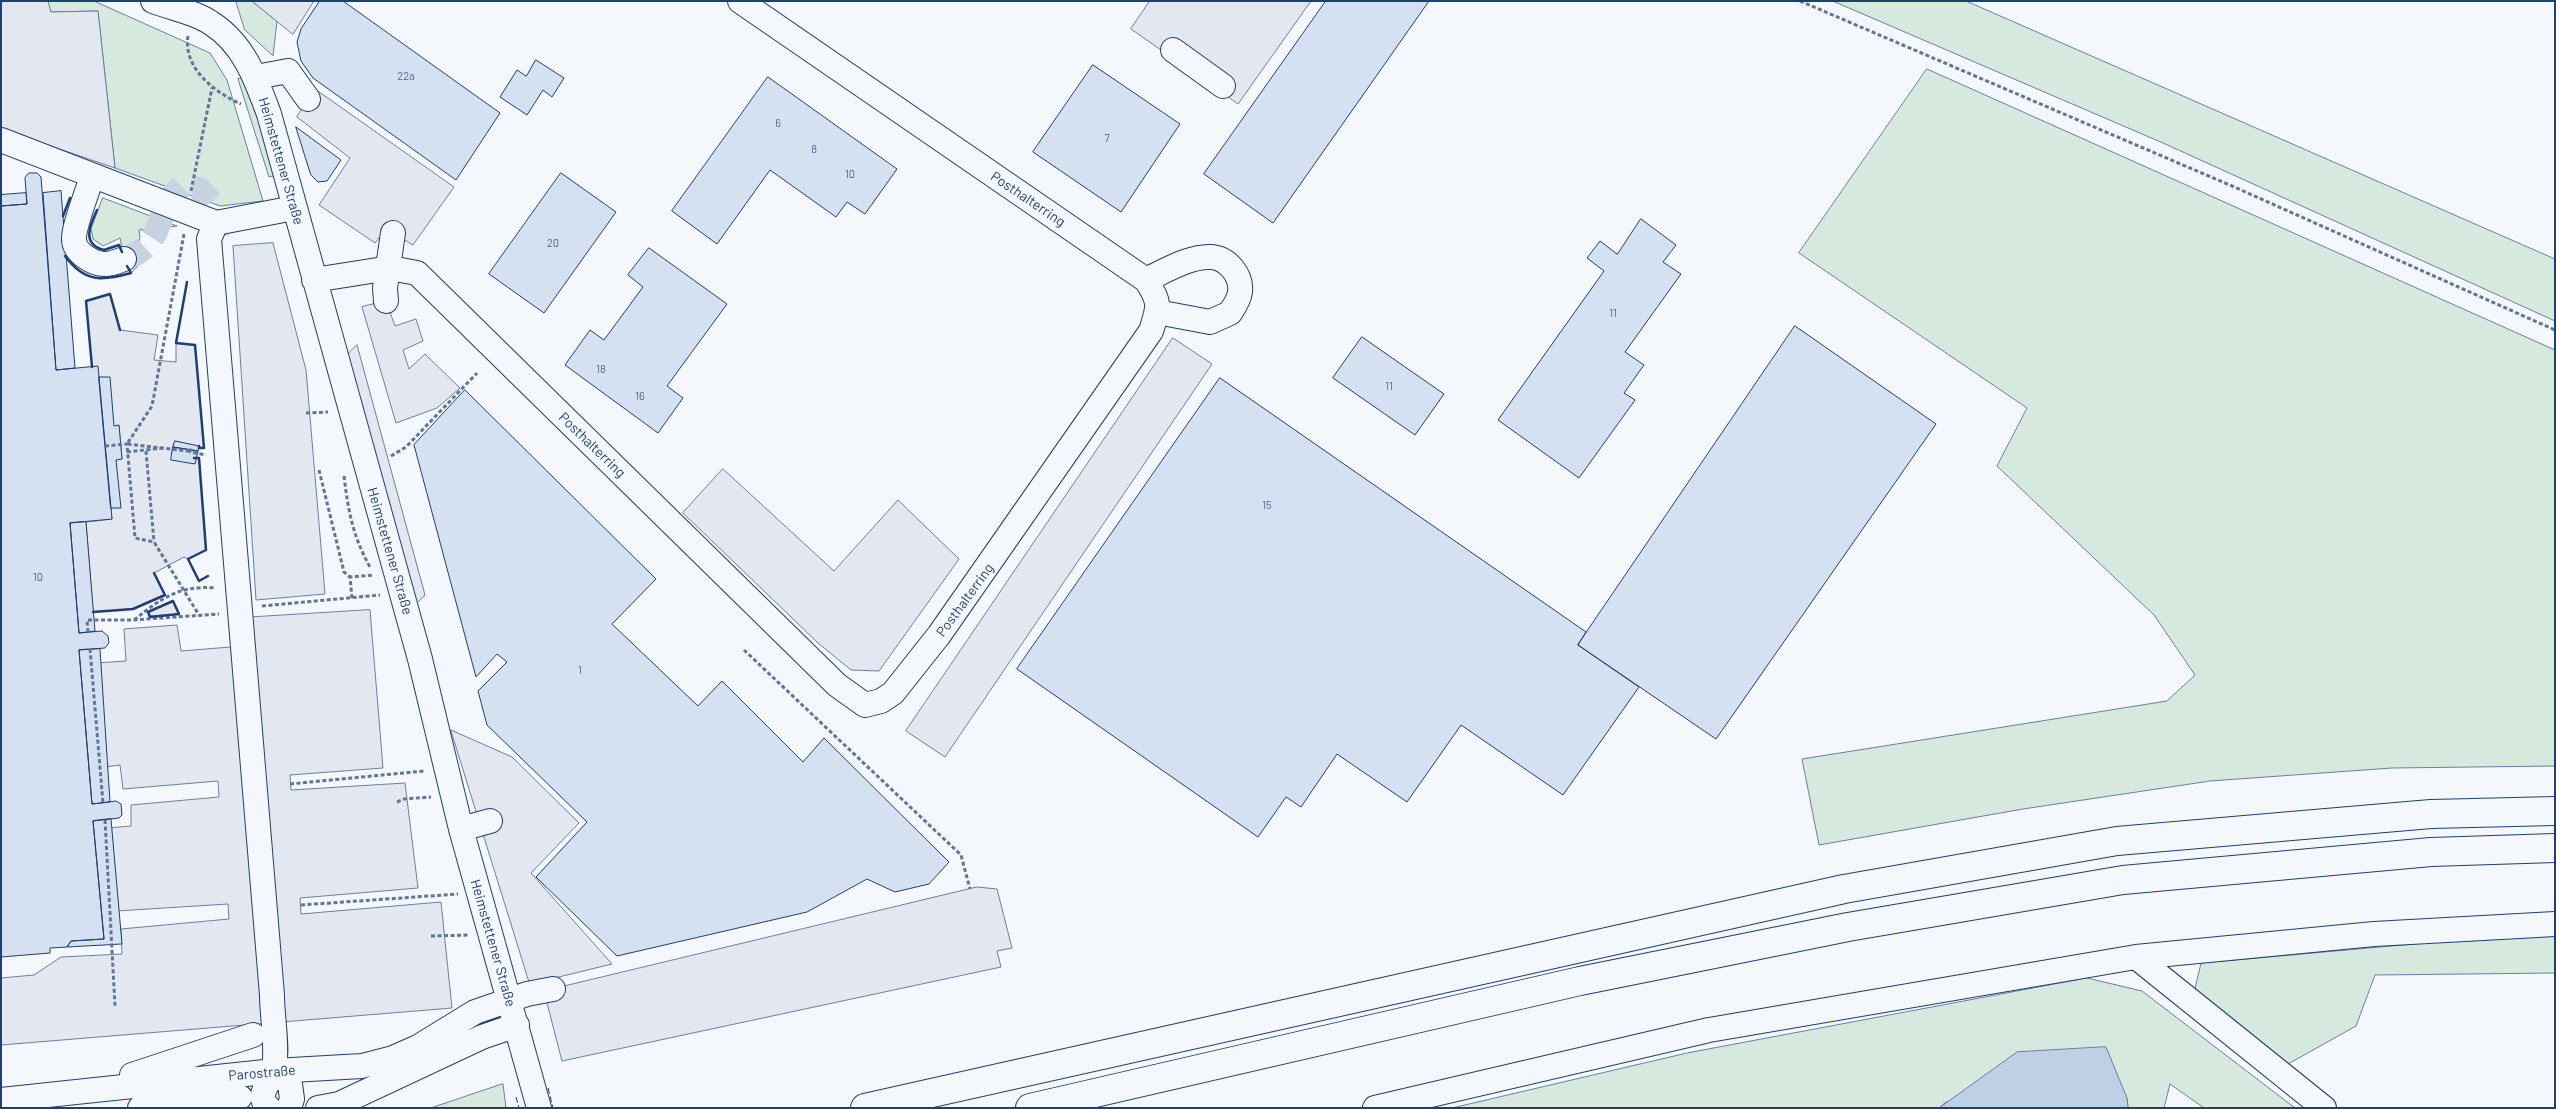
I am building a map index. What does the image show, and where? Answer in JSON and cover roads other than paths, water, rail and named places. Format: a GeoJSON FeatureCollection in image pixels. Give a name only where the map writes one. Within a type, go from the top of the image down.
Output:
{"type":"FeatureCollection","features":[{"type":"Feature","properties":{"kind":"highway"},"geometry":{"type":"LineString","coordinates":[[865,1108],[1853,887],[2117,841],[2431,814],[2555,811]]}},
{"type":"Feature","properties":{"kind":"highway"},"geometry":{"type":"LineString","coordinates":[[1030,1108],[1580,980],[1848,927],[2123,880],[2431,852],[2555,848]]}},
{"type":"Feature","properties":{"kind":"street","name":"Heimstettener Straße"},"geometry":{"type":"LineString","coordinates":[[153,1],[211,23],[236,45],[256,77],[269,114],[420,659],[461,829],[537,1099]]}},
{"type":"Feature","properties":{"kind":"street","name":"Posthalterring"},"geometry":{"type":"LineString","coordinates":[[314,280],[390,268],[417,273],[826,661],[837,685],[865,705],[881,701],[893,693],[940,635],[1151,331],[1158,312],[1157,298],[1146,280],[740,1]]}},
{"type":"Feature","properties":{"kind":"street"},"geometry":{"type":"LineString","coordinates":[[1173,50],[1223,86]]}},
{"type":"Feature","properties":{"kind":"street"},"geometry":{"type":"LineString","coordinates":[[256,77],[288,71],[308,99]]}},
{"type":"Feature","properties":{"kind":"street"},"geometry":{"type":"LineString","coordinates":[[1,140],[187,214],[216,223],[294,208]]}},
{"type":"Feature","properties":{"kind":"street"},"geometry":{"type":"LineString","coordinates":[[92,176],[76,228],[74,238],[76,246],[92,261],[105,264],[124,259]]}},
{"type":"Feature","properties":{"kind":"street"},"geometry":{"type":"LineString","coordinates":[[216,223],[209,239],[263,1029],[274,1061],[290,1084],[292,1099],[289,1108]]}},
{"type":"Feature","properties":{"kind":"street"},"geometry":{"type":"LineString","coordinates":[[386,301],[385,288],[390,268],[394,233]]}},
{"type":"Feature","properties":{"kind":"street"},"geometry":{"type":"LineString","coordinates":[[1146,280],[1182,263],[1212,257],[1228,263],[1238,276],[1240,292],[1230,313],[1210,322],[1158,312]]}},
{"type":"Feature","properties":{"kind":"street"},"geometry":{"type":"LineString","coordinates":[[461,829],[490,821]]}},
{"type":"Feature","properties":{"kind":"street"},"geometry":{"type":"LineString","coordinates":[[1375,1108],[1709,1030],[2136,958],[2374,934],[2555,924]]}},
{"type":"Feature","properties":{"kind":"street"},"geometry":{"type":"LineString","coordinates":[[2136,958],[2324,1108]]}},
{"type":"Feature","properties":{"kind":"street","name":"Parostraße"},"geometry":{"type":"LineString","coordinates":[[1,1100],[104,1089],[274,1061],[362,1066],[392,1058],[418,1047],[475,1012],[509,1000],[553,989]]}},
{"type":"Feature","properties":{"kind":"street"},"geometry":{"type":"LineString","coordinates":[[318,1108],[339,1104],[482,1037],[517,1025]]}},
{"type":"Feature","properties":{"kind":"street"},"geometry":{"type":"LineString","coordinates":[[104,1089],[121,1078],[146,1072],[263,1029]]}},
{"type":"Feature","properties":{"kind":"street"},"geometry":{"type":"LineString","coordinates":[[270,1108],[264,1101],[263,1092],[274,1061]]}},
{"type":"Feature","properties":{"kind":"street"},"geometry":{"type":"LineString","coordinates":[[140,1108],[240,1097]]}},
{"type":"Feature","properties":{"kind":"water"},"geometry":{"type":"Polygon","coordinates":[[[2106,1047],[2127,1098],[2128,1108],[1939,1108],[2017,1052],[2106,1047]]]}},
{"type":"Feature","properties":{"kind":"tunnel"},"geometry":{"type":"LineString","coordinates":[[124,259],[143,249],[149,243],[158,228],[169,200],[182,186],[200,189],[214,206],[217,242]]}}]}
